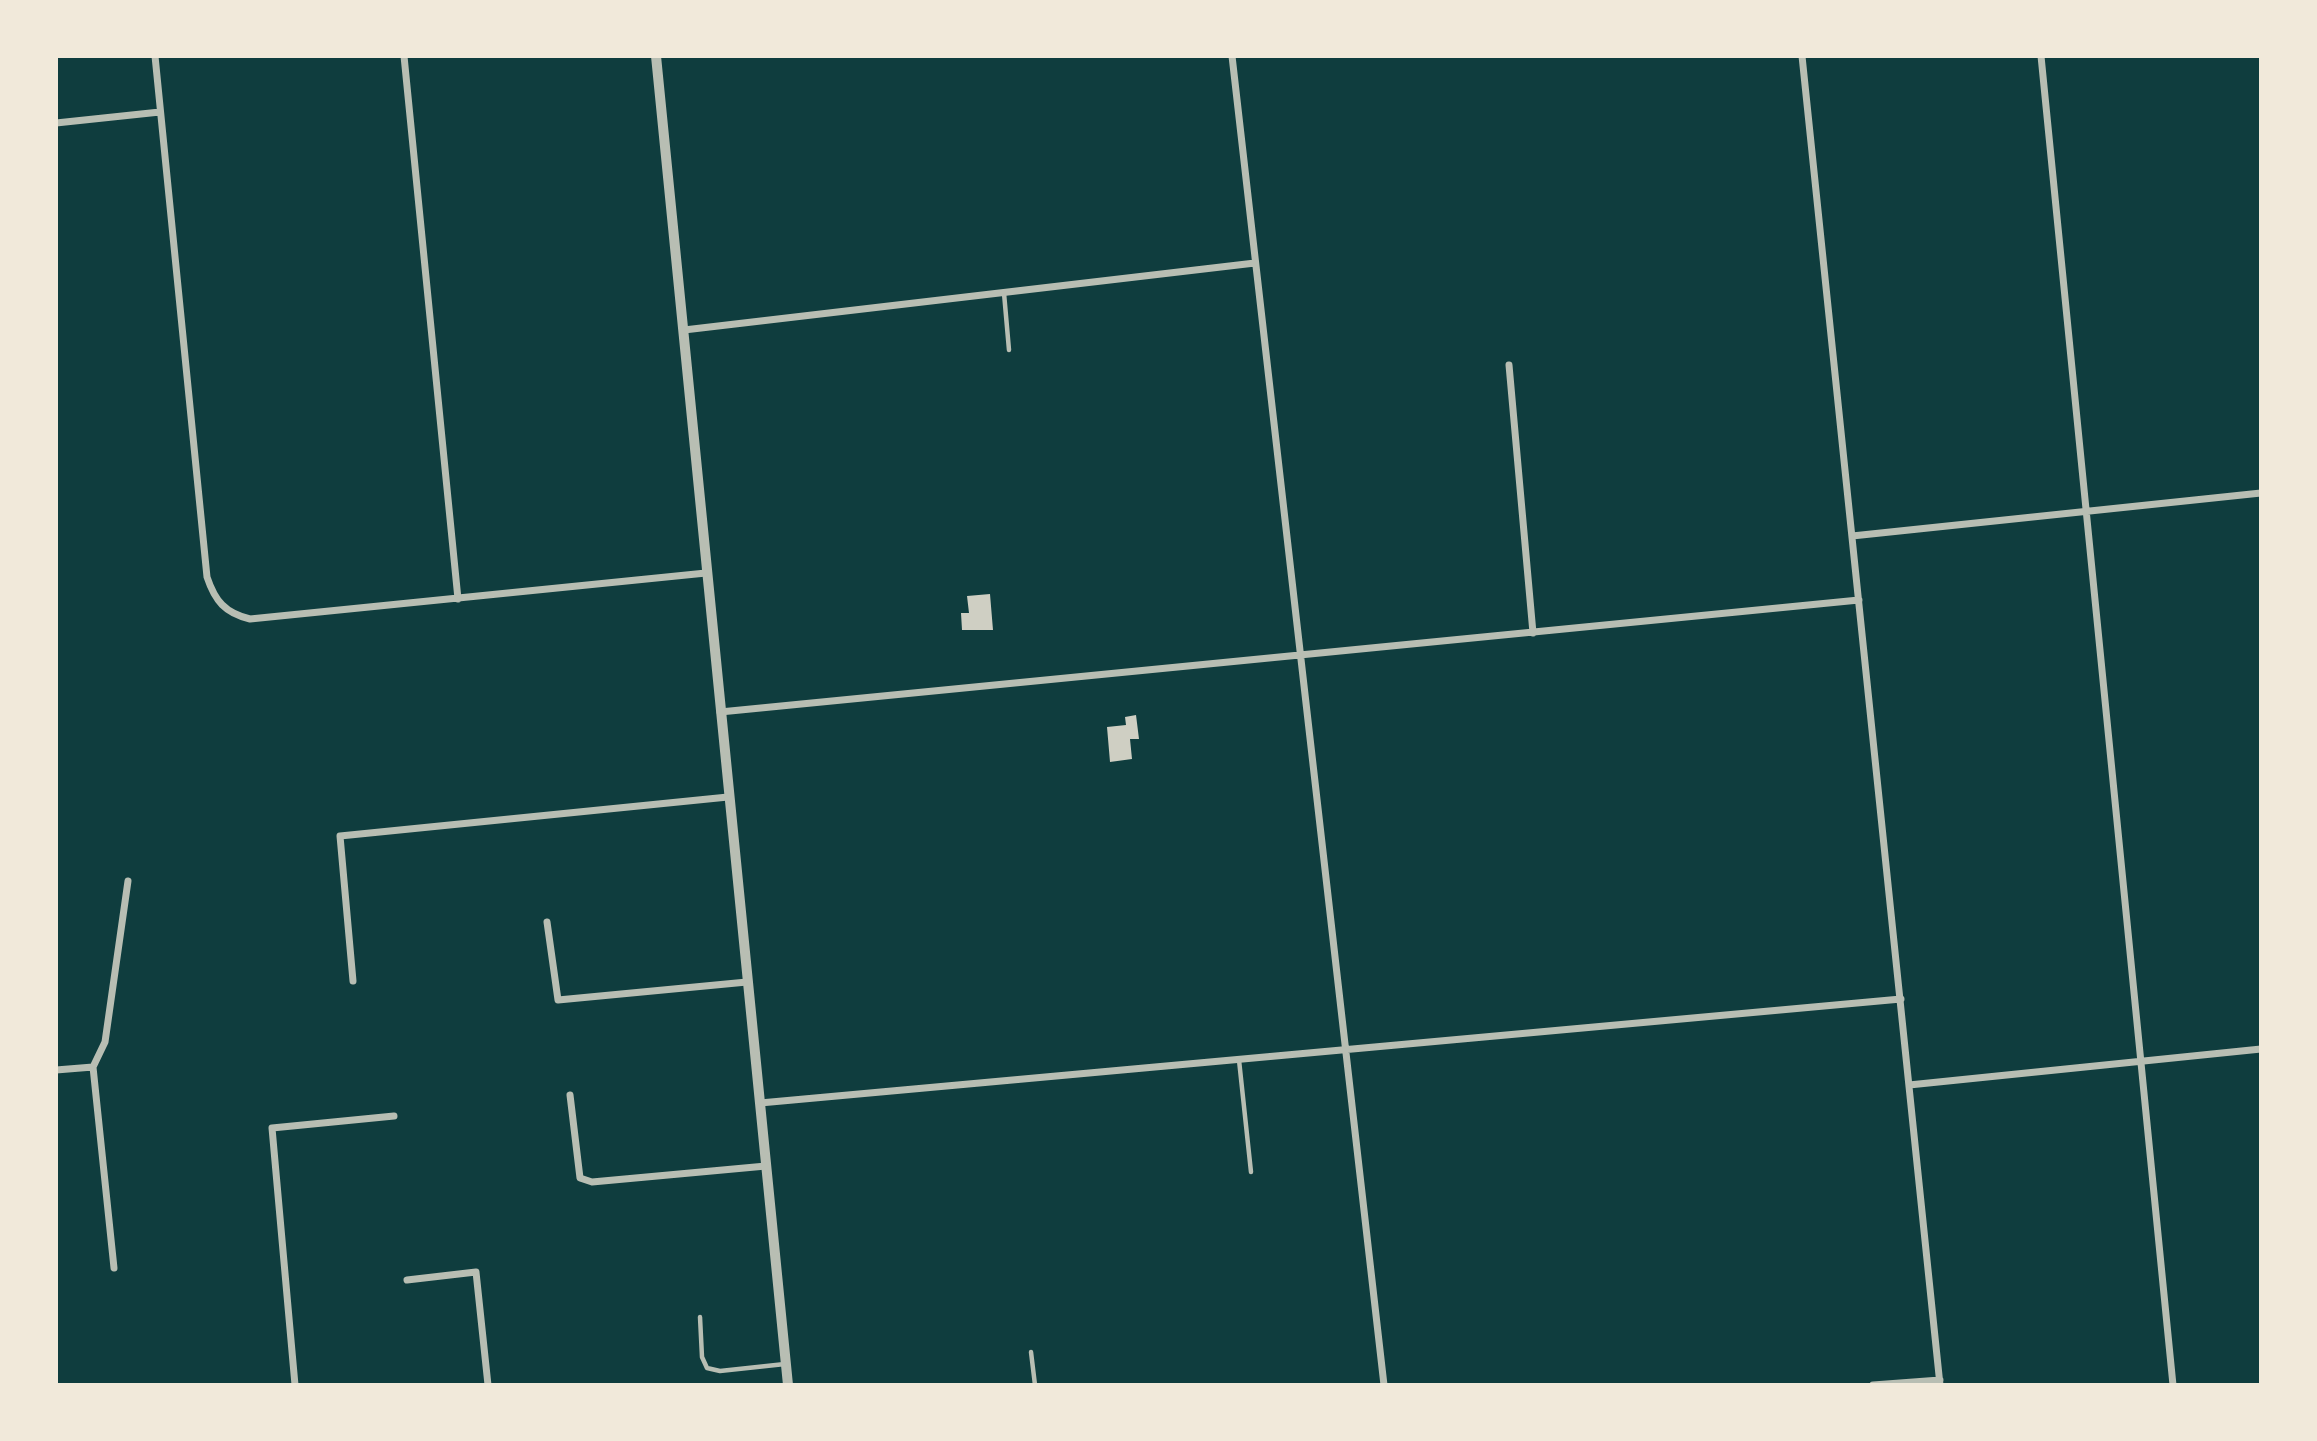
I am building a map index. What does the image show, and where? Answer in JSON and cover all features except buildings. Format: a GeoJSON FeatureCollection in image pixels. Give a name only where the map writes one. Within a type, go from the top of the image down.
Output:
{"type":"FeatureCollection","features":[{"type":"Feature","properties":{"kind":"street"},"geometry":{"type":"LineString","coordinates":[[155,56],[207,577],[212,594],[227,611],[250,619],[706,573]]}},
{"type":"Feature","properties":{"kind":"street"},"geometry":{"type":"LineString","coordinates":[[404,56],[458,599]]}},
{"type":"Feature","properties":{"kind":"street"},"geometry":{"type":"LineString","coordinates":[[656,56],[788,1385]]}},
{"type":"Feature","properties":{"kind":"street"},"geometry":{"type":"LineString","coordinates":[[1232,56],[1384,1385]]}},
{"type":"Feature","properties":{"kind":"street"},"geometry":{"type":"LineString","coordinates":[[1802,56],[1940,1382],[1873,1385]]}},
{"type":"Feature","properties":{"kind":"street"},"geometry":{"type":"LineString","coordinates":[[2041,56],[2173,1385]]}},
{"type":"Feature","properties":{"kind":"street"},"geometry":{"type":"LineString","coordinates":[[56,123],[160,112]]}},
{"type":"Feature","properties":{"kind":"street"},"geometry":{"type":"LineString","coordinates":[[684,330],[1255,263]]}},
{"type":"Feature","properties":{"kind":"street"},"geometry":{"type":"LineString","coordinates":[[1509,365],[1533,633]]}},
{"type":"Feature","properties":{"kind":"street"},"geometry":{"type":"LineString","coordinates":[[1852,536],[2261,493]]}},
{"type":"Feature","properties":{"kind":"street"},"geometry":{"type":"LineString","coordinates":[[720,712],[1859,600]]}},
{"type":"Feature","properties":{"kind":"street"},"geometry":{"type":"LineString","coordinates":[[353,981],[340,836],[728,797]]}},
{"type":"Feature","properties":{"kind":"street"},"geometry":{"type":"LineString","coordinates":[[114,1268],[93,1067],[106,1042],[128,881]]}},
{"type":"Feature","properties":{"kind":"street"},"geometry":{"type":"LineString","coordinates":[[547,922],[558,1000],[747,982]]}},
{"type":"Feature","properties":{"kind":"street"},"geometry":{"type":"LineString","coordinates":[[760,1103],[1901,999]]}},
{"type":"Feature","properties":{"kind":"street"},"geometry":{"type":"LineString","coordinates":[[1909,1085],[2261,1049]]}},
{"type":"Feature","properties":{"kind":"street"},"geometry":{"type":"LineString","coordinates":[[56,1070],[93,1067]]}},
{"type":"Feature","properties":{"kind":"street"},"geometry":{"type":"LineString","coordinates":[[570,1095],[580,1178],[592,1182],[766,1166]]}},
{"type":"Feature","properties":{"kind":"street"},"geometry":{"type":"LineString","coordinates":[[295,1385],[272,1128],[394,1116]]}},
{"type":"Feature","properties":{"kind":"street"},"geometry":{"type":"LineString","coordinates":[[407,1279],[476,1272],[488,1385]]}},
{"type":"Feature","properties":{"kind":"lane"},"geometry":{"type":"LineString","coordinates":[[1004,293],[1009,350]]}},
{"type":"Feature","properties":{"kind":"lane"},"geometry":{"type":"LineString","coordinates":[[1239,1060],[1251,1172]]}},
{"type":"Feature","properties":{"kind":"lane"},"geometry":{"type":"LineString","coordinates":[[700,1317],[702,1357],[707,1368],[720,1371],[786,1364]]}},
{"type":"Feature","properties":{"kind":"lane"},"geometry":{"type":"LineString","coordinates":[[1031,1352],[1035,1385]]}}]}
